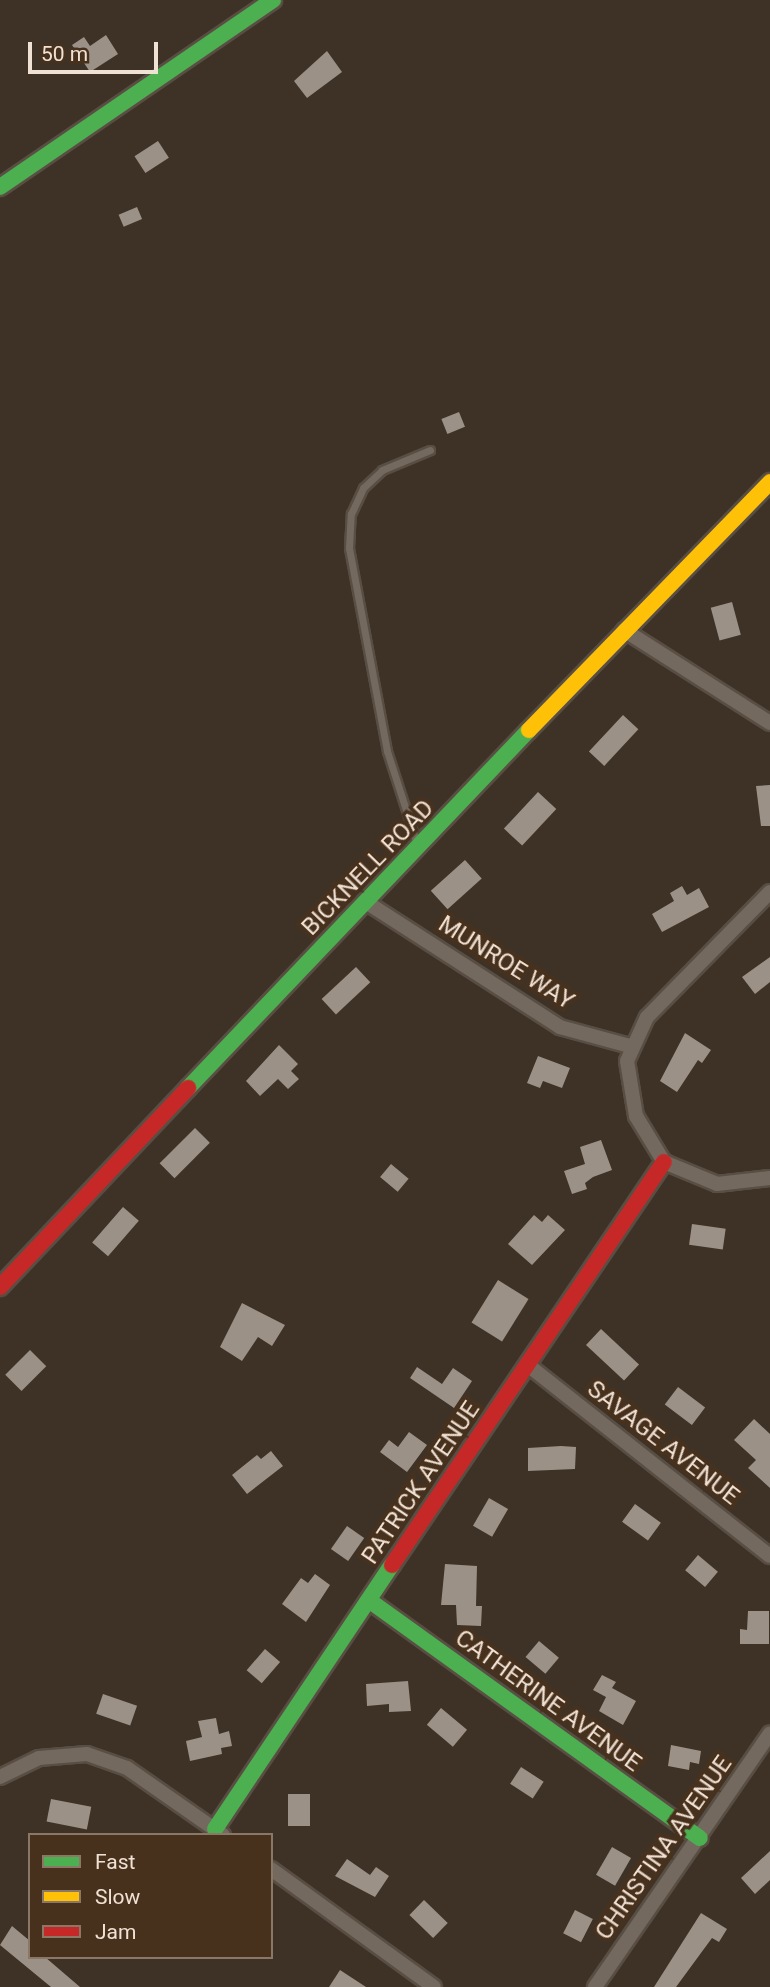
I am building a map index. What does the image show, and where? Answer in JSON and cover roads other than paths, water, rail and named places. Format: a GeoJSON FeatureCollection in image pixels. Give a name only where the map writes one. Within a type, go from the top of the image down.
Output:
{"type":"FeatureCollection","features":[{"type":"Feature","properties":{"kind":"street"},"geometry":{"type":"LineString","coordinates":[[0,187],[274,0]]}},
{"type":"Feature","properties":{"kind":"street","name":"BICKNELL ROAD"},"geometry":{"type":"LineString","coordinates":[[0,1287],[624,630],[770,482]]}},
{"type":"Feature","properties":{"kind":"street"},"geometry":{"type":"LineString","coordinates":[[624,630],[770,723]]}},
{"type":"Feature","properties":{"kind":"street"},"geometry":{"type":"LineString","coordinates":[[770,892],[666,996],[630,1046],[626,1061],[636,1116],[663,1162],[717,1184],[770,1178]]}},
{"type":"Feature","properties":{"kind":"street","name":"MUNROE WAY"},"geometry":{"type":"LineString","coordinates":[[366,902],[560,1027],[630,1046]]}},
{"type":"Feature","properties":{"kind":"street","name":"PATRICK AVENUE"},"geometry":{"type":"LineString","coordinates":[[219,1832],[663,1162]]}},
{"type":"Feature","properties":{"kind":"street","name":"SAVAGE AVENUE"},"geometry":{"type":"LineString","coordinates":[[528,1366],[770,1556]]}},
{"type":"Feature","properties":{"kind":"street","name":"CATHERINE AVENUE"},"geometry":{"type":"LineString","coordinates":[[370,1601],[700,1838]]}},
{"type":"Feature","properties":{"kind":"street","name":"CHRISTINA AVENUE"},"geometry":{"type":"LineString","coordinates":[[595,1987],[770,1733]]}},
{"type":"Feature","properties":{"kind":"street"},"geometry":{"type":"LineString","coordinates":[[0,1777],[39,1758],[88,1754],[127,1768],[219,1832]]}},
{"type":"Feature","properties":{"kind":"street"},"geometry":{"type":"LineString","coordinates":[[273,1870],[434,1987]]}},
{"type":"Feature","properties":{"kind":"lane"},"geometry":{"type":"LineString","coordinates":[[418,848],[387,751],[349,548],[351,514],[363,488],[382,470],[430,450]]}}]}
